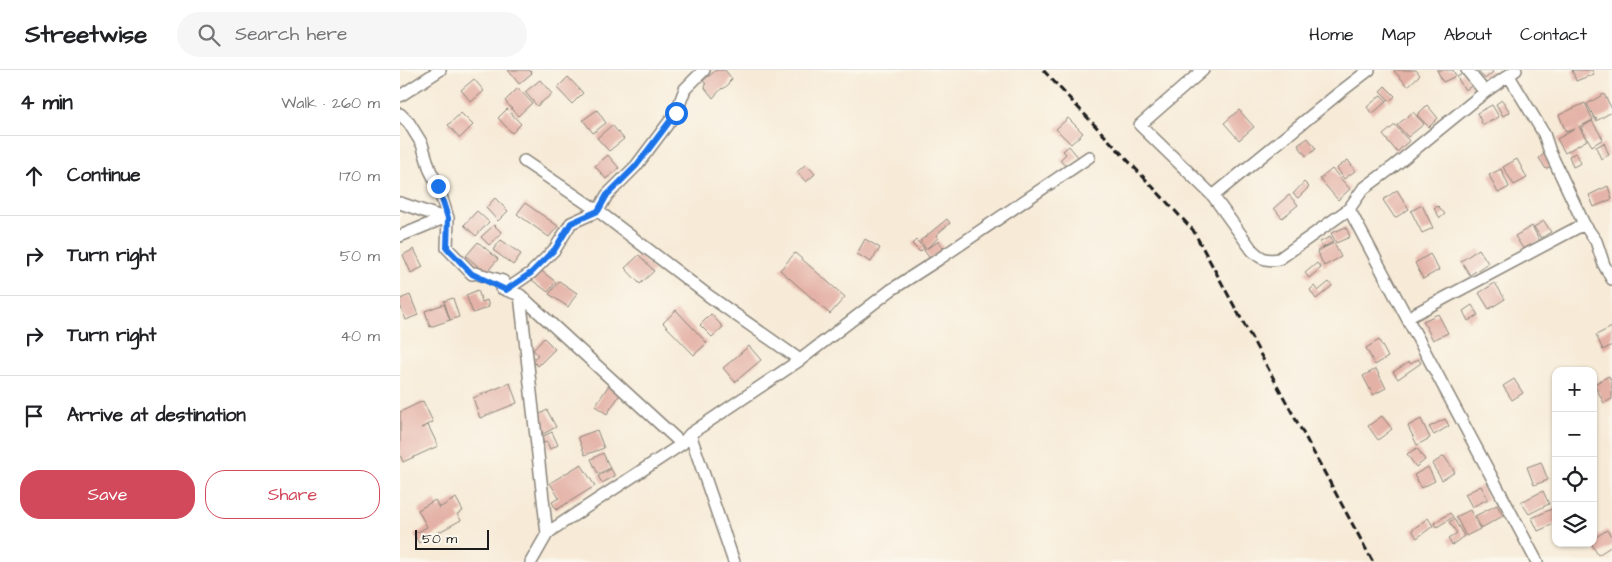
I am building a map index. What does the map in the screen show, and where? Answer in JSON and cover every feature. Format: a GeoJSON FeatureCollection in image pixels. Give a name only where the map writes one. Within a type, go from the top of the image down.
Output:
{"type":"FeatureCollection","features":[{"type":"Feature","properties":{"kind":"street"},"geometry":{"type":"LineString","coordinates":[[400,96],[440,70]]}},
{"type":"Feature","properties":{"kind":"street"},"geometry":{"type":"LineString","coordinates":[[506,290],[531,273],[555,249],[571,223],[598,211],[607,195],[636,166],[676,113],[686,89],[704,70]]}},
{"type":"Feature","properties":{"kind":"street"},"geometry":{"type":"LineString","coordinates":[[1203,70],[1140,125],[1213,196],[1252,250],[1260,258],[1268,261],[1279,259],[1349,209],[1363,189],[1513,73],[1544,134],[1550,152],[1584,224],[1596,241],[1604,265],[1612,279]]}},
{"type":"Feature","properties":{"kind":"street"},"geometry":{"type":"LineString","coordinates":[[1213,196],[1369,70]]}},
{"type":"Feature","properties":{"kind":"street"},"geometry":{"type":"LineString","coordinates":[[1467,70],[1486,92]]}},
{"type":"Feature","properties":{"kind":"street"},"geometry":{"type":"LineString","coordinates":[[400,114],[409,123],[422,144],[430,170],[438,186],[446,218],[447,248],[472,274],[475,273],[503,281],[506,290]]}},
{"type":"Feature","properties":{"kind":"street"},"geometry":{"type":"LineString","coordinates":[[530,562],[547,534],[682,444],[690,434],[800,360],[891,290],[1089,157]]}},
{"type":"Feature","properties":{"kind":"street"},"geometry":{"type":"LineString","coordinates":[[524,161],[598,211],[709,296],[800,360]]}},
{"type":"Feature","properties":{"kind":"street"},"geometry":{"type":"LineString","coordinates":[[400,203],[446,218]]}},
{"type":"Feature","properties":{"kind":"street"},"geometry":{"type":"LineString","coordinates":[[1349,209],[1537,562]]}},
{"type":"Feature","properties":{"kind":"street"},"geometry":{"type":"LineString","coordinates":[[400,236],[446,218]]}},
{"type":"Feature","properties":{"kind":"street"},"geometry":{"type":"LineString","coordinates":[[1407,318],[1584,224]]}},
{"type":"Feature","properties":{"kind":"street"},"geometry":{"type":"LineString","coordinates":[[506,290],[520,295],[682,444]]}},
{"type":"Feature","properties":{"kind":"street"},"geometry":{"type":"LineString","coordinates":[[520,295],[547,534]]}},
{"type":"Feature","properties":{"kind":"street"},"geometry":{"type":"LineString","coordinates":[[690,434],[734,562]]}},
{"type":"Feature","properties":{"kind":"building"},"geometry":{"type":"Polygon","coordinates":[[[508,70],[529,70],[532,73],[519,84],[508,70]]]}},
{"type":"Feature","properties":{"kind":"building"},"geometry":{"type":"Polygon","coordinates":[[[716,70],[725,70],[732,79],[713,98],[705,88],[706,84],[703,81],[716,70]]]}},
{"type":"Feature","properties":{"kind":"building"},"geometry":{"type":"Polygon","coordinates":[[[1395,70],[1416,70],[1420,75],[1408,86],[1395,70]]]}},
{"type":"Feature","properties":{"kind":"building"},"geometry":{"type":"Polygon","coordinates":[[[1437,70],[1453,70],[1456,76],[1443,82],[1437,70]]]}},
{"type":"Feature","properties":{"kind":"building"},"geometry":{"type":"Polygon","coordinates":[[[1477,70],[1491,70],[1493,72],[1485,79],[1477,70]]]}},
{"type":"Feature","properties":{"kind":"building"},"geometry":{"type":"Polygon","coordinates":[[[1572,70],[1592,70],[1594,74],[1576,81],[1572,70]]]}},
{"type":"Feature","properties":{"kind":"building"},"geometry":{"type":"Polygon","coordinates":[[[1464,73],[1472,86],[1465,90],[1457,77],[1464,73]]]}},
{"type":"Feature","properties":{"kind":"building"},"geometry":{"type":"Polygon","coordinates":[[[568,77],[583,93],[572,104],[557,88],[568,77]]]}},
{"type":"Feature","properties":{"kind":"building"},"geometry":{"type":"Polygon","coordinates":[[[474,79],[484,91],[471,102],[461,90],[474,79]]]}},
{"type":"Feature","properties":{"kind":"building"},"geometry":{"type":"Polygon","coordinates":[[[540,80],[552,94],[537,106],[525,92],[540,80]]]}},
{"type":"Feature","properties":{"kind":"building"},"geometry":{"type":"Polygon","coordinates":[[[1385,86],[1395,96],[1390,101],[1380,91],[1385,86]]]}},
{"type":"Feature","properties":{"kind":"building"},"geometry":{"type":"Polygon","coordinates":[[[518,88],[532,103],[518,116],[505,101],[518,88]]]}},
{"type":"Feature","properties":{"kind":"building"},"geometry":{"type":"Polygon","coordinates":[[[1604,94],[1612,112],[1596,121],[1597,118],[1595,119],[1587,104],[1604,94]]]}},
{"type":"Feature","properties":{"kind":"building"},"geometry":{"type":"Polygon","coordinates":[[[1381,95],[1387,101],[1372,114],[1367,107],[1381,95]]]}},
{"type":"Feature","properties":{"kind":"building"},"geometry":{"type":"Polygon","coordinates":[[[1502,100],[1510,112],[1503,116],[1496,104],[1502,100]]]}},
{"type":"Feature","properties":{"kind":"building"},"geometry":{"type":"Polygon","coordinates":[[[1585,103],[1593,120],[1579,127],[1587,140],[1565,153],[1557,139],[1575,129],[1566,132],[1559,115],[1585,103]]]}},
{"type":"Feature","properties":{"kind":"building"},"geometry":{"type":"Polygon","coordinates":[[[1427,105],[1438,118],[1429,127],[1417,115],[1427,105]]]}},
{"type":"Feature","properties":{"kind":"building"},"geometry":{"type":"Polygon","coordinates":[[[1492,105],[1499,117],[1483,125],[1477,113],[1492,105]]]}},
{"type":"Feature","properties":{"kind":"building"},"geometry":{"type":"Polygon","coordinates":[[[507,109],[521,124],[512,133],[498,118],[507,109]]]}},
{"type":"Feature","properties":{"kind":"building"},"geometry":{"type":"Polygon","coordinates":[[[597,110],[606,123],[593,133],[583,120],[597,110]]]}},
{"type":"Feature","properties":{"kind":"building"},"geometry":{"type":"Polygon","coordinates":[[[1239,110],[1254,127],[1239,140],[1224,123],[1239,110]]]}},
{"type":"Feature","properties":{"kind":"building"},"geometry":{"type":"Polygon","coordinates":[[[1413,112],[1424,124],[1408,137],[1397,125],[1413,112]]]}},
{"type":"Feature","properties":{"kind":"building"},"geometry":{"type":"Polygon","coordinates":[[[461,113],[473,125],[460,138],[448,125],[461,113]]]}},
{"type":"Feature","properties":{"kind":"building"},"geometry":{"type":"Polygon","coordinates":[[[1068,118],[1083,133],[1071,144],[1056,129],[1068,118]]]}},
{"type":"Feature","properties":{"kind":"building"},"geometry":{"type":"Polygon","coordinates":[[[1592,121],[1603,139],[1592,146],[1581,128],[1592,121]]]}},
{"type":"Feature","properties":{"kind":"building"},"geometry":{"type":"Polygon","coordinates":[[[612,125],[624,139],[609,151],[597,138],[612,125]]]}},
{"type":"Feature","properties":{"kind":"building"},"geometry":{"type":"Polygon","coordinates":[[[1395,125],[1409,141],[1397,152],[1383,135],[1395,125]]]}},
{"type":"Feature","properties":{"kind":"building"},"geometry":{"type":"Polygon","coordinates":[[[1308,138],[1316,149],[1306,156],[1298,145],[1308,138]]]}},
{"type":"Feature","properties":{"kind":"building"},"geometry":{"type":"Polygon","coordinates":[[[1604,143],[1609,155],[1601,159],[1596,147],[1604,143]]]}},
{"type":"Feature","properties":{"kind":"building"},"geometry":{"type":"Polygon","coordinates":[[[1069,146],[1078,157],[1066,167],[1060,160],[1066,154],[1063,151],[1069,146]]]}},
{"type":"Feature","properties":{"kind":"building"},"geometry":{"type":"Polygon","coordinates":[[[1576,153],[1581,163],[1573,167],[1569,156],[1576,153]]]}},
{"type":"Feature","properties":{"kind":"building"},"geometry":{"type":"Polygon","coordinates":[[[1544,154],[1551,166],[1546,169],[1539,158],[1544,154]]]}},
{"type":"Feature","properties":{"kind":"building"},"geometry":{"type":"Polygon","coordinates":[[[608,155],[619,168],[606,179],[595,166],[608,155]]]}},
{"type":"Feature","properties":{"kind":"building"},"geometry":{"type":"Polygon","coordinates":[[[1517,159],[1527,178],[1514,185],[1503,167],[1517,159]]]}},
{"type":"Feature","properties":{"kind":"building"},"geometry":{"type":"Polygon","coordinates":[[[1348,160],[1355,171],[1344,179],[1337,168],[1348,160]]]}},
{"type":"Feature","properties":{"kind":"building"},"geometry":{"type":"Polygon","coordinates":[[[806,164],[815,174],[806,182],[797,172],[806,164]]]}},
{"type":"Feature","properties":{"kind":"building"},"geometry":{"type":"Polygon","coordinates":[[[1332,169],[1350,189],[1338,200],[1320,179],[1332,169]]]}},
{"type":"Feature","properties":{"kind":"building"},"geometry":{"type":"Polygon","coordinates":[[[1501,169],[1509,187],[1498,193],[1489,175],[1501,169]]]}},
{"type":"Feature","properties":{"kind":"building"},"geometry":{"type":"Polygon","coordinates":[[[1304,182],[1309,187],[1298,198],[1293,194],[1304,182]]]}},
{"type":"Feature","properties":{"kind":"building"},"geometry":{"type":"Polygon","coordinates":[[[1608,186],[1612,199],[1594,207],[1589,195],[1608,186]]]}},
{"type":"Feature","properties":{"kind":"building"},"geometry":{"type":"Polygon","coordinates":[[[1397,190],[1409,209],[1395,218],[1383,200],[1397,190]]]}},
{"type":"Feature","properties":{"kind":"building"},"geometry":{"type":"Polygon","coordinates":[[[1289,195],[1298,205],[1282,218],[1274,208],[1289,195]]]}},
{"type":"Feature","properties":{"kind":"building"},"geometry":{"type":"Polygon","coordinates":[[[495,198],[508,211],[498,221],[486,208],[495,198]]]}},
{"type":"Feature","properties":{"kind":"building"},"geometry":{"type":"Polygon","coordinates":[[[525,203],[558,226],[549,237],[517,214],[525,203]]]}},
{"type":"Feature","properties":{"kind":"building"},"geometry":{"type":"Polygon","coordinates":[[[1422,205],[1433,228],[1422,233],[1411,211],[1422,205]]]}},
{"type":"Feature","properties":{"kind":"building"},"geometry":{"type":"Polygon","coordinates":[[[1438,206],[1445,214],[1440,218],[1434,209],[1438,206]]]}},
{"type":"Feature","properties":{"kind":"building"},"geometry":{"type":"Polygon","coordinates":[[[477,211],[489,222],[476,236],[464,225],[477,211]]]}},
{"type":"Feature","properties":{"kind":"building"},"geometry":{"type":"Polygon","coordinates":[[[947,219],[950,223],[936,235],[938,238],[926,249],[920,241],[947,219]]]}},
{"type":"Feature","properties":{"kind":"building"},"geometry":{"type":"Polygon","coordinates":[[[1544,221],[1551,232],[1541,238],[1534,227],[1544,221]]]}},
{"type":"Feature","properties":{"kind":"building"},"geometry":{"type":"Polygon","coordinates":[[[494,225],[502,233],[489,245],[481,237],[494,225]]]}},
{"type":"Feature","properties":{"kind":"building"},"geometry":{"type":"Polygon","coordinates":[[[1532,226],[1540,241],[1524,250],[1515,236],[1532,226]]]}},
{"type":"Feature","properties":{"kind":"building"},"geometry":{"type":"Polygon","coordinates":[[[1346,227],[1350,237],[1336,243],[1331,233],[1346,227]]]}},
{"type":"Feature","properties":{"kind":"building"},"geometry":{"type":"Polygon","coordinates":[[[1330,237],[1333,242],[1322,248],[1320,242],[1330,237]]]}},
{"type":"Feature","properties":{"kind":"building"},"geometry":{"type":"Polygon","coordinates":[[[865,239],[880,248],[871,262],[857,254],[865,239]]]}},
{"type":"Feature","properties":{"kind":"building"},"geometry":{"type":"Polygon","coordinates":[[[501,240],[521,254],[513,265],[493,250],[501,240]]]}},
{"type":"Feature","properties":{"kind":"building"},"geometry":{"type":"Polygon","coordinates":[[[916,240],[924,248],[920,252],[912,244],[916,240]]]}},
{"type":"Feature","properties":{"kind":"building"},"geometry":{"type":"Polygon","coordinates":[[[939,241],[944,250],[930,259],[924,250],[939,241]]]}},
{"type":"Feature","properties":{"kind":"building"},"geometry":{"type":"Polygon","coordinates":[[[478,242],[498,259],[486,273],[466,256],[478,242]]]}},
{"type":"Feature","properties":{"kind":"building"},"geometry":{"type":"Polygon","coordinates":[[[1334,243],[1341,257],[1324,266],[1317,251],[1334,243]]]}},
{"type":"Feature","properties":{"kind":"building"},"geometry":{"type":"Polygon","coordinates":[[[414,249],[423,267],[411,273],[403,255],[414,249]]]}},
{"type":"Feature","properties":{"kind":"building"},"geometry":{"type":"Polygon","coordinates":[[[1479,249],[1488,263],[1470,275],[1461,261],[1479,249]]]}},
{"type":"Feature","properties":{"kind":"building"},"geometry":{"type":"Polygon","coordinates":[[[795,253],[845,297],[830,314],[780,270],[795,253]]]}},
{"type":"Feature","properties":{"kind":"building"},"geometry":{"type":"Polygon","coordinates":[[[1430,254],[1439,270],[1423,279],[1415,263],[1430,254]]]}},
{"type":"Feature","properties":{"kind":"building"},"geometry":{"type":"Polygon","coordinates":[[[639,255],[654,271],[640,284],[625,268],[639,255]]]}},
{"type":"Feature","properties":{"kind":"building"},"geometry":{"type":"Polygon","coordinates":[[[1317,263],[1321,268],[1309,278],[1305,273],[1317,263]]]}},
{"type":"Feature","properties":{"kind":"building"},"geometry":{"type":"Polygon","coordinates":[[[540,270],[556,282],[548,292],[532,280],[540,270]]]}},
{"type":"Feature","properties":{"kind":"building"},"geometry":{"type":"Polygon","coordinates":[[[559,281],[577,293],[568,307],[549,294],[559,281]]]}},
{"type":"Feature","properties":{"kind":"building"},"geometry":{"type":"Polygon","coordinates":[[[1329,282],[1332,286],[1316,299],[1310,290],[1314,286],[1318,291],[1329,282]]]}},
{"type":"Feature","properties":{"kind":"building"},"geometry":{"type":"Polygon","coordinates":[[[1495,283],[1505,299],[1489,309],[1479,293],[1495,283]]]}},
{"type":"Feature","properties":{"kind":"building"},"geometry":{"type":"Polygon","coordinates":[[[478,290],[482,302],[487,300],[489,307],[473,313],[466,295],[478,290]]]}},
{"type":"Feature","properties":{"kind":"building"},"geometry":{"type":"Polygon","coordinates":[[[410,295],[418,315],[406,320],[400,305],[400,299],[410,295]]]}},
{"type":"Feature","properties":{"kind":"building"},"geometry":{"type":"Polygon","coordinates":[[[453,298],[459,317],[450,320],[444,301],[453,298]]]}},
{"type":"Feature","properties":{"kind":"building"},"geometry":{"type":"Polygon","coordinates":[[[444,304],[450,320],[430,327],[425,311],[444,304]]]}},
{"type":"Feature","properties":{"kind":"building"},"geometry":{"type":"Polygon","coordinates":[[[1472,305],[1478,315],[1468,321],[1463,311],[1472,305]]]}},
{"type":"Feature","properties":{"kind":"building"},"geometry":{"type":"Polygon","coordinates":[[[676,310],[707,343],[694,355],[663,323],[676,310]]]}},
{"type":"Feature","properties":{"kind":"building"},"geometry":{"type":"Polygon","coordinates":[[[711,314],[723,327],[712,337],[700,325],[711,314]]]}},
{"type":"Feature","properties":{"kind":"building"},"geometry":{"type":"Polygon","coordinates":[[[1438,314],[1448,333],[1433,340],[1423,321],[1438,314]]]}},
{"type":"Feature","properties":{"kind":"building"},"geometry":{"type":"Polygon","coordinates":[[[1612,327],[1612,345],[1603,350],[1596,335],[1612,327]]]}},
{"type":"Feature","properties":{"kind":"building"},"geometry":{"type":"Polygon","coordinates":[[[544,338],[555,349],[538,366],[532,360],[538,355],[533,350],[544,338]]]}},
{"type":"Feature","properties":{"kind":"building"},"geometry":{"type":"Polygon","coordinates":[[[1379,340],[1388,357],[1375,365],[1366,348],[1379,340]]]}},
{"type":"Feature","properties":{"kind":"building"},"geometry":{"type":"Polygon","coordinates":[[[749,346],[761,360],[735,382],[723,368],[749,346]]]}},
{"type":"Feature","properties":{"kind":"building"},"geometry":{"type":"Polygon","coordinates":[[[1418,359],[1421,363],[1398,379],[1393,372],[1418,359]]]}},
{"type":"Feature","properties":{"kind":"building"},"geometry":{"type":"Polygon","coordinates":[[[1376,369],[1386,388],[1373,395],[1363,376],[1376,369]]]}},
{"type":"Feature","properties":{"kind":"building"},"geometry":{"type":"Polygon","coordinates":[[[1609,376],[1612,383],[1612,399],[1604,403],[1597,390],[1597,382],[1609,376]]]}},
{"type":"Feature","properties":{"kind":"building"},"geometry":{"type":"Polygon","coordinates":[[[1514,379],[1523,393],[1512,400],[1503,386],[1514,379]]]}},
{"type":"Feature","properties":{"kind":"building"},"geometry":{"type":"Polygon","coordinates":[[[510,383],[517,403],[480,418],[473,398],[510,383]]]}},
{"type":"Feature","properties":{"kind":"building"},"geometry":{"type":"Polygon","coordinates":[[[609,385],[621,393],[607,414],[595,406],[609,385]]]}},
{"type":"Feature","properties":{"kind":"building"},"geometry":{"type":"Polygon","coordinates":[[[423,401],[433,422],[421,428],[428,425],[438,446],[403,462],[400,455],[400,412],[423,401]]]}},
{"type":"Feature","properties":{"kind":"building"},"geometry":{"type":"Polygon","coordinates":[[[547,410],[556,427],[543,434],[535,417],[547,410]]]}},
{"type":"Feature","properties":{"kind":"building"},"geometry":{"type":"Polygon","coordinates":[[[1382,416],[1392,429],[1378,440],[1368,426],[1382,416]]]}},
{"type":"Feature","properties":{"kind":"building"},"geometry":{"type":"Polygon","coordinates":[[[1421,419],[1430,438],[1417,445],[1408,426],[1421,419]]]}},
{"type":"Feature","properties":{"kind":"building"},"geometry":{"type":"Polygon","coordinates":[[[1445,419],[1449,426],[1434,435],[1429,427],[1445,419]]]}},
{"type":"Feature","properties":{"kind":"building"},"geometry":{"type":"Polygon","coordinates":[[[597,430],[604,448],[585,455],[578,437],[597,430]]]}},
{"type":"Feature","properties":{"kind":"building"},"geometry":{"type":"Polygon","coordinates":[[[552,432],[558,445],[550,449],[547,442],[544,443],[541,437],[552,432]]]}},
{"type":"Feature","properties":{"kind":"building"},"geometry":{"type":"Polygon","coordinates":[[[1417,448],[1425,460],[1416,467],[1407,454],[1417,448]]]}},
{"type":"Feature","properties":{"kind":"building"},"geometry":{"type":"Polygon","coordinates":[[[603,453],[610,468],[598,474],[591,459],[603,453]]]}},
{"type":"Feature","properties":{"kind":"building"},"geometry":{"type":"Polygon","coordinates":[[[1444,456],[1455,472],[1442,480],[1432,464],[1444,456]]]}},
{"type":"Feature","properties":{"kind":"building"},"geometry":{"type":"Polygon","coordinates":[[[1541,462],[1548,480],[1534,485],[1527,467],[1541,462]]]}},
{"type":"Feature","properties":{"kind":"building"},"geometry":{"type":"Polygon","coordinates":[[[581,464],[595,486],[556,510],[552,502],[559,498],[550,483],[581,464]]]}},
{"type":"Feature","properties":{"kind":"building"},"geometry":{"type":"Polygon","coordinates":[[[1428,467],[1435,481],[1421,488],[1414,475],[1428,467]]]}},
{"type":"Feature","properties":{"kind":"building"},"geometry":{"type":"Polygon","coordinates":[[[611,469],[615,476],[602,483],[598,476],[611,469]]]}},
{"type":"Feature","properties":{"kind":"building"},"geometry":{"type":"Polygon","coordinates":[[[1481,486],[1488,499],[1472,507],[1465,494],[1481,486]]]}},
{"type":"Feature","properties":{"kind":"building"},"geometry":{"type":"Polygon","coordinates":[[[1543,491],[1549,504],[1529,514],[1521,502],[1543,491]]]}},
{"type":"Feature","properties":{"kind":"building"},"geometry":{"type":"Polygon","coordinates":[[[456,498],[463,511],[457,514],[461,520],[419,543],[414,534],[427,527],[418,510],[435,500],[439,508],[456,498]]]}},
{"type":"Feature","properties":{"kind":"building"},"geometry":{"type":"Polygon","coordinates":[[[1497,505],[1503,516],[1481,528],[1475,516],[1497,505]]]}},
{"type":"Feature","properties":{"kind":"building"},"geometry":{"type":"Polygon","coordinates":[[[1552,509],[1552,525],[1538,531],[1532,518],[1552,509]]]}},
{"type":"Feature","properties":{"kind":"building"},"geometry":{"type":"Polygon","coordinates":[[[1470,510],[1480,529],[1466,536],[1456,517],[1470,510]]]}},
{"type":"Feature","properties":{"kind":"building"},"geometry":{"type":"Polygon","coordinates":[[[1450,513],[1453,517],[1437,527],[1434,523],[1450,513]]]}},
{"type":"Feature","properties":{"kind":"building"},"geometry":{"type":"Polygon","coordinates":[[[1428,518],[1433,526],[1417,538],[1412,530],[1428,518]]]}},
{"type":"Feature","properties":{"kind":"building"},"geometry":{"type":"Polygon","coordinates":[[[1454,519],[1464,536],[1452,545],[1448,539],[1457,533],[1449,522],[1454,519]]]}},
{"type":"Feature","properties":{"kind":"building"},"geometry":{"type":"Polygon","coordinates":[[[1607,530],[1612,537],[1612,546],[1598,555],[1593,547],[1597,547],[1597,536],[1607,530]]]}},
{"type":"Feature","properties":{"kind":"railway"},"geometry":{"type":"LineString","coordinates":[[1043,70],[1193,230],[1373,562]]}},
{"type":"Feature","properties":{"kind":"route"},"geometry":{"type":"LineString","coordinates":[[438,186],[448,218],[447,248],[472,274],[506,290],[531,273],[555,249],[571,223],[598,211],[607,195],[636,166],[676,113]]}}]}
